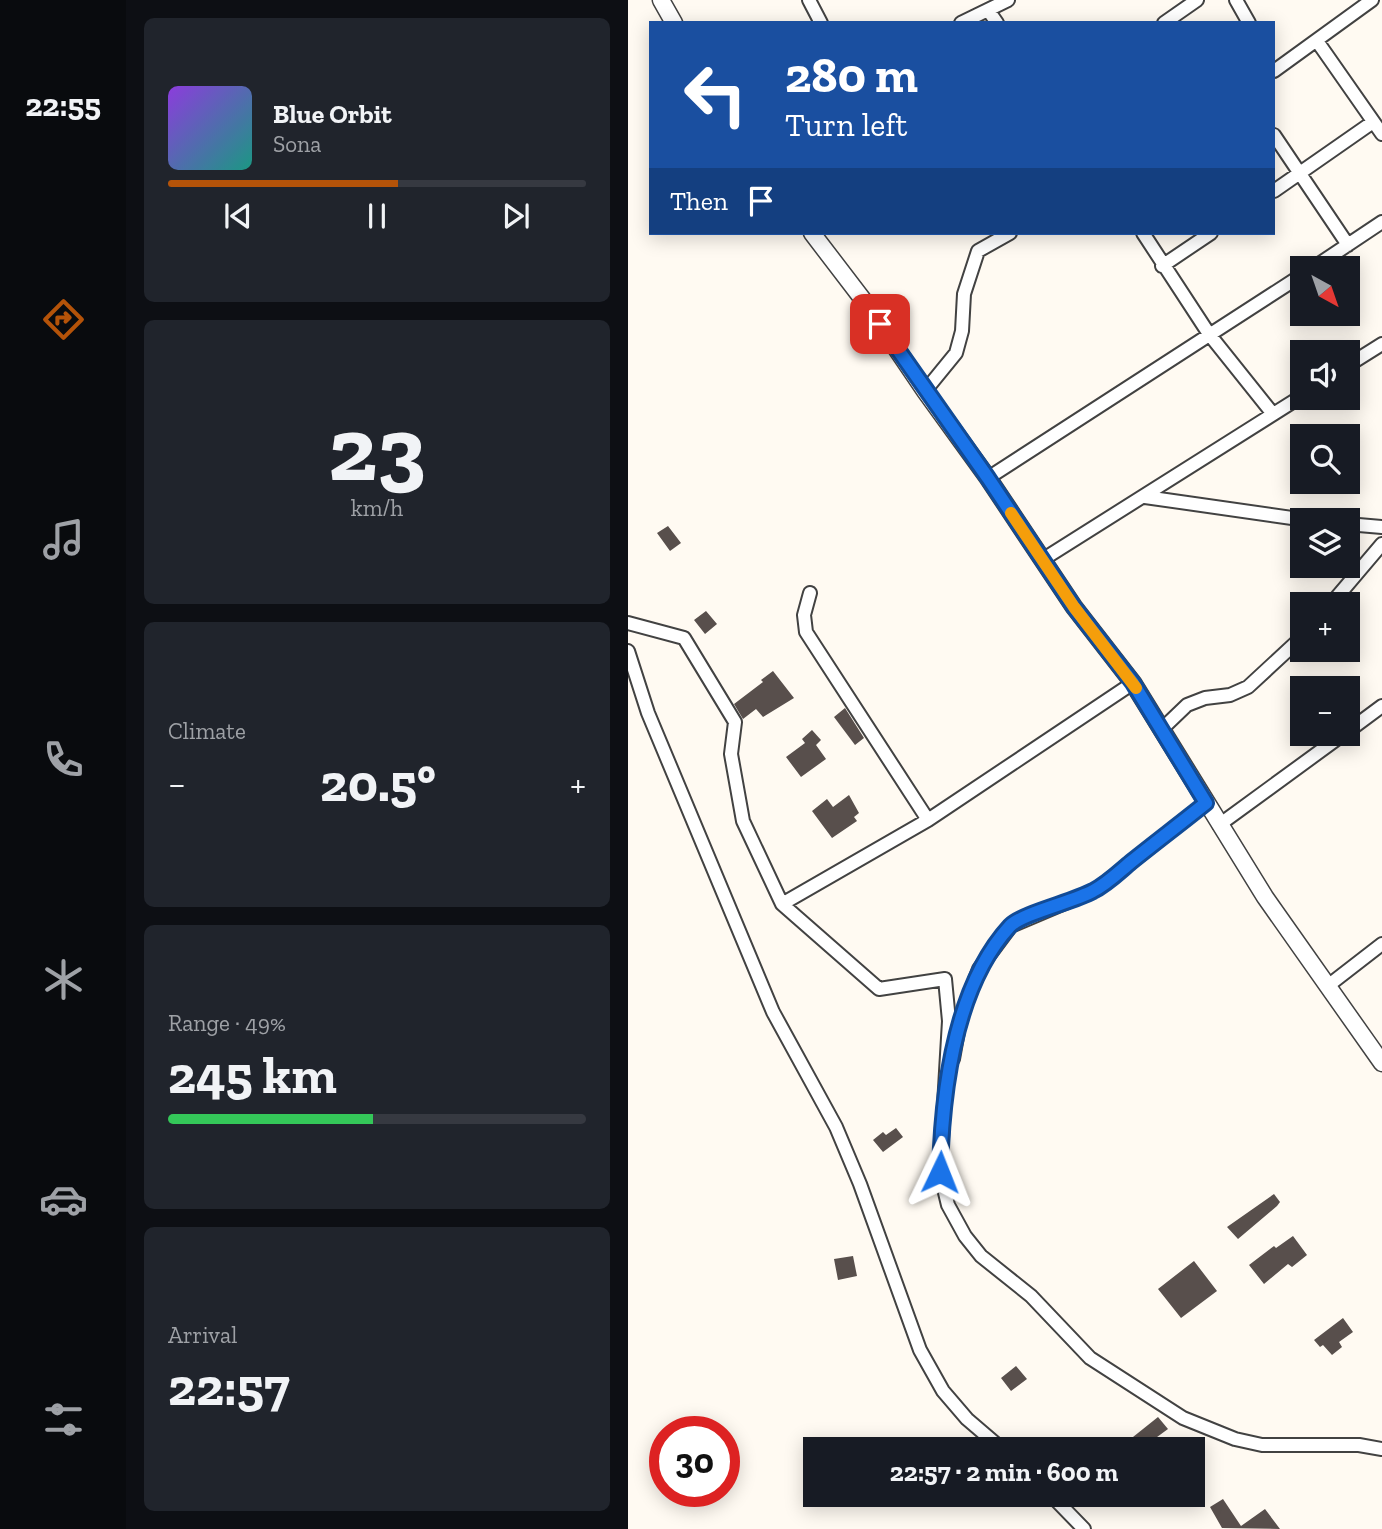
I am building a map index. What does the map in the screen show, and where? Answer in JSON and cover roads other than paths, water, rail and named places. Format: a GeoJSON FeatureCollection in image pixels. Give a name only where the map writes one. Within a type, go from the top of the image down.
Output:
{"type":"FeatureCollection","features":[{"type":"Feature","properties":{"kind":"street"},"geometry":{"type":"LineString","coordinates":[[661,0],[673,21]]}},
{"type":"Feature","properties":{"kind":"street"},"geometry":{"type":"LineString","coordinates":[[809,0],[820,21]]}},
{"type":"Feature","properties":{"kind":"street"},"geometry":{"type":"LineString","coordinates":[[965,21],[1008,0]]}},
{"type":"Feature","properties":{"kind":"street"},"geometry":{"type":"LineString","coordinates":[[1167,21],[1197,0]]}},
{"type":"Feature","properties":{"kind":"street"},"geometry":{"type":"LineString","coordinates":[[1236,0],[1248,21]]}},
{"type":"Feature","properties":{"kind":"street"},"geometry":{"type":"LineString","coordinates":[[1275,69],[1372,0]]}},
{"type":"Feature","properties":{"kind":"street"},"geometry":{"type":"LineString","coordinates":[[988,10],[996,21]]}},
{"type":"Feature","properties":{"kind":"street"},"geometry":{"type":"LineString","coordinates":[[1317,41],[1382,134]]}},
{"type":"Feature","properties":{"kind":"street"},"geometry":{"type":"LineString","coordinates":[[1275,190],[1373,122]]}},
{"type":"Feature","properties":{"kind":"street"},"geometry":{"type":"LineString","coordinates":[[1275,137],[1348,245]]}},
{"type":"Feature","properties":{"kind":"street"},"geometry":{"type":"LineString","coordinates":[[1331,256],[1382,222]]}},
{"type":"Feature","properties":{"kind":"street"},"geometry":{"type":"LineString","coordinates":[[814,235],[988,478],[1042,560],[1133,683],[1266,897],[1382,1063]]}},
{"type":"Feature","properties":{"kind":"street"},"geometry":{"type":"LineString","coordinates":[[925,391],[956,353],[962,331],[965,294],[978,251],[1006,235]]}},
{"type":"Feature","properties":{"kind":"street"},"geometry":{"type":"LineString","coordinates":[[1144,235],[1209,334],[1273,414]]}},
{"type":"Feature","properties":{"kind":"street"},"geometry":{"type":"LineString","coordinates":[[1162,266],[1208,235]]}},
{"type":"Feature","properties":{"kind":"street"},"geometry":{"type":"LineString","coordinates":[[988,478],[1290,283]]}},
{"type":"Feature","properties":{"kind":"street"},"geometry":{"type":"LineString","coordinates":[[1360,358],[1382,344]]}},
{"type":"Feature","properties":{"kind":"street"},"geometry":{"type":"LineString","coordinates":[[1042,560],[1290,403]]}},
{"type":"Feature","properties":{"kind":"street"},"geometry":{"type":"LineString","coordinates":[[1145,497],[1290,518]]}},
{"type":"Feature","properties":{"kind":"street"},"geometry":{"type":"LineString","coordinates":[[1360,525],[1382,527]]}},
{"type":"Feature","properties":{"kind":"street"},"geometry":{"type":"LineString","coordinates":[[1341,592],[1382,544]]}},
{"type":"Feature","properties":{"kind":"street"},"geometry":{"type":"LineString","coordinates":[[809,593],[804,615],[806,632],[928,820]]}},
{"type":"Feature","properties":{"kind":"street"},"geometry":{"type":"LineString","coordinates":[[628,623],[684,638],[735,722],[731,754],[743,821],[782,904],[879,989],[945,979],[949,1021],[940,1172],[948,1205],[965,1236],[982,1256],[1031,1296],[1090,1358],[1183,1418],[1235,1440],[1262,1444],[1359,1445],[1382,1449]]}},
{"type":"Feature","properties":{"kind":"street"},"geometry":{"type":"LineString","coordinates":[[1162,729],[1187,705],[1205,698],[1230,695],[1248,687],[1290,648]]}},
{"type":"Feature","properties":{"kind":"street"},"geometry":{"type":"LineString","coordinates":[[628,651],[648,713],[773,1012],[836,1127],[856,1172],[889,1256],[920,1350],[943,1391],[966,1419],[988,1437]]}},
{"type":"Feature","properties":{"kind":"street"},"geometry":{"type":"LineString","coordinates":[[782,904],[928,820],[1133,683]]}},
{"type":"Feature","properties":{"kind":"street"},"geometry":{"type":"LineString","coordinates":[[1360,722],[1382,706]]}},
{"type":"Feature","properties":{"kind":"street"},"geometry":{"type":"LineString","coordinates":[[1219,825],[1327,746]]}},
{"type":"Feature","properties":{"kind":"street"},"geometry":{"type":"LineString","coordinates":[[945,1106],[960,1020],[979,970],[1011,926],[1019,920],[1067,904],[1096,890],[1206,803]]}},
{"type":"Feature","properties":{"kind":"street"},"geometry":{"type":"LineString","coordinates":[[1329,985],[1382,944]]}},
{"type":"Feature","properties":{"kind":"street"},"geometry":{"type":"LineString","coordinates":[[1063,1507],[1084,1529]]}}]}
